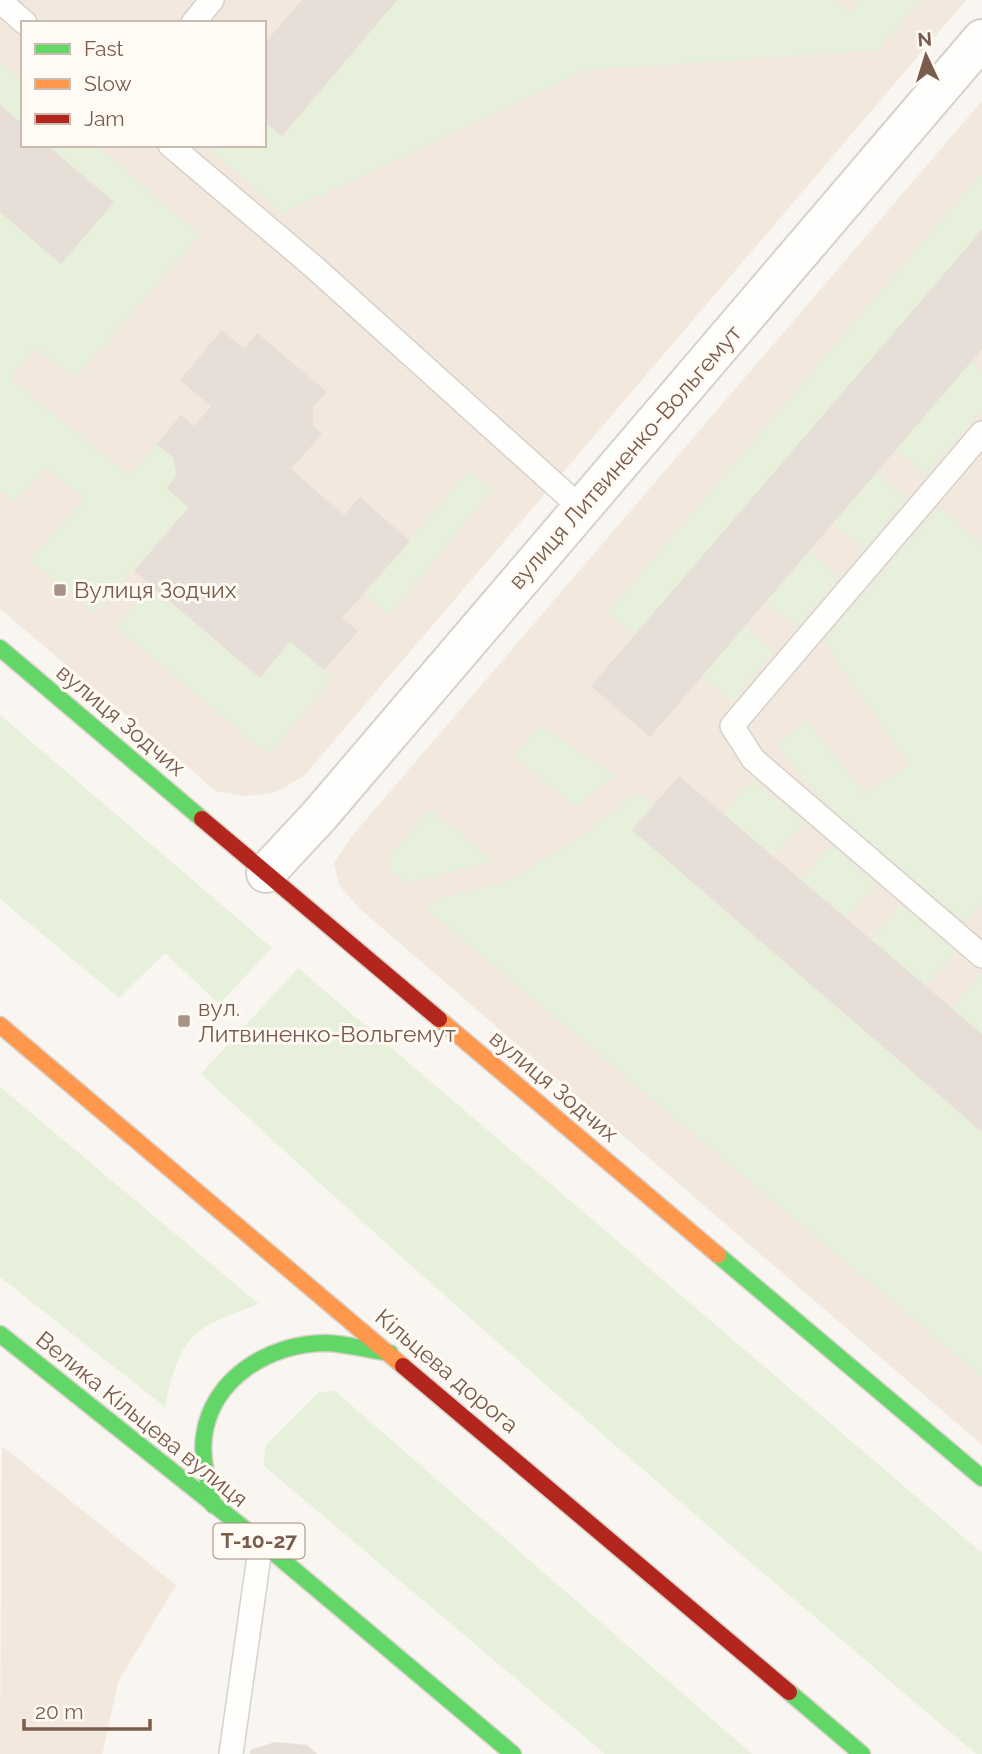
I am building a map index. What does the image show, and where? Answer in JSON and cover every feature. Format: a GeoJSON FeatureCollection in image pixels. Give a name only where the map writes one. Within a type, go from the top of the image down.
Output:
{"type":"FeatureCollection","features":[{"type":"Feature","properties":{"kind":"main road","name":"вулиця Зодчих"},"geometry":{"type":"LineString","coordinates":[[0,648],[982,1478]]}},
{"type":"Feature","properties":{"kind":"main road","name":"Кільцева дорога"},"geometry":{"type":"LineString","coordinates":[[0,1025],[862,1754]]}},
{"type":"Feature","properties":{"kind":"main road","name":"Велика Кільцева вулиця"},"geometry":{"type":"LineString","coordinates":[[0,1334],[261,1542],[513,1754]]}},
{"type":"Feature","properties":{"kind":"main road"},"geometry":{"type":"LineString","coordinates":[[213,1505],[204,1462],[206,1422],[223,1386],[261,1356],[317,1343],[390,1353]]}},
{"type":"Feature","properties":{"kind":"street","name":"вулиця Литвиненко-Вольгемут"},"geometry":{"type":"LineString","coordinates":[[266,873],[328,805],[982,39]]}},
{"type":"Feature","properties":{"kind":"lane"},"geometry":{"type":"LineString","coordinates":[[195,21],[212,0]]}},
{"type":"Feature","properties":{"kind":"lane"},"geometry":{"type":"LineString","coordinates":[[0,2],[23,21]]}},
{"type":"Feature","properties":{"kind":"lane"},"geometry":{"type":"LineString","coordinates":[[172,147],[314,267],[581,508]]}},
{"type":"Feature","properties":{"kind":"lane"},"geometry":{"type":"LineString","coordinates":[[982,433],[733,726],[753,759],[982,956]]}},
{"type":"Feature","properties":{"kind":"lane"},"geometry":{"type":"LineString","coordinates":[[231,1754],[261,1542]]}},
{"type":"Feature","properties":{"kind":"shaded area"},"geometry":{"type":"Polygon","coordinates":[[[0,0],[966,0],[304,776],[276,792],[246,796],[216,791],[0,609],[0,0]]]}},
{"type":"Feature","properties":{"kind":"shaded area"},"geometry":{"type":"Polygon","coordinates":[[[982,101],[982,1445],[360,909],[339,885],[334,863],[352,836],[982,101]]]}},
{"type":"Feature","properties":{"kind":"shaded area"},"geometry":{"type":"Polygon","coordinates":[[[2,1446],[176,1585],[118,1682],[102,1754],[0,1754],[2,1446]]]}},
{"type":"Feature","properties":{"kind":"green space"},"geometry":{"type":"Polygon","coordinates":[[[397,0],[833,0],[850,13],[861,0],[920,0],[879,50],[587,70],[281,214],[208,147],[266,147],[266,123],[283,136],[397,0]]]}},
{"type":"Feature","properties":{"kind":"green space"},"geometry":{"type":"Polygon","coordinates":[[[0,61],[21,79],[21,123],[0,105],[0,61]]]}},
{"type":"Feature","properties":{"kind":"green space"},"geometry":{"type":"Polygon","coordinates":[[[49,147],[98,147],[200,235],[75,378],[35,348],[10,379],[129,475],[157,444],[173,457],[177,476],[166,488],[189,507],[95,613],[29,560],[85,499],[45,467],[14,503],[0,491],[0,212],[61,264],[114,202],[49,147]]]}},
{"type":"Feature","properties":{"kind":"green space"},"geometry":{"type":"Polygon","coordinates":[[[982,172],[982,230],[635,635],[607,613],[982,172]]]}},
{"type":"Feature","properties":{"kind":"green space"},"geometry":{"type":"Polygon","coordinates":[[[971,361],[982,371],[982,409],[926,475],[896,450],[971,361]]]}},
{"type":"Feature","properties":{"kind":"green space"},"geometry":{"type":"Polygon","coordinates":[[[469,470],[493,489],[389,615],[364,594],[469,470]]]}},
{"type":"Feature","properties":{"kind":"green space"},"geometry":{"type":"Polygon","coordinates":[[[877,473],[907,498],[864,549],[833,523],[877,473]]]}},
{"type":"Feature","properties":{"kind":"green space"},"geometry":{"type":"Polygon","coordinates":[[[939,507],[982,545],[982,903],[966,923],[838,814],[793,767],[777,743],[806,720],[865,794],[909,765],[823,641],[939,507]]]}},
{"type":"Feature","properties":{"kind":"green space"},"geometry":{"type":"Polygon","coordinates":[[[810,551],[839,577],[797,627],[766,602],[810,551]]]}},
{"type":"Feature","properties":{"kind":"green space"},"geometry":{"type":"Polygon","coordinates":[[[151,586],[259,678],[290,641],[333,678],[268,755],[116,627],[151,586]]]}},
{"type":"Feature","properties":{"kind":"green space"},"geometry":{"type":"Polygon","coordinates":[[[745,626],[774,652],[732,702],[701,677],[745,626]]]}},
{"type":"Feature","properties":{"kind":"green space"},"geometry":{"type":"Polygon","coordinates":[[[0,715],[272,948],[219,1004],[165,953],[119,998],[0,899],[0,715]]]}},
{"type":"Feature","properties":{"kind":"green space"},"geometry":{"type":"Polygon","coordinates":[[[541,725],[615,776],[576,807],[513,756],[541,725]]]}},
{"type":"Feature","properties":{"kind":"green space"},"geometry":{"type":"Polygon","coordinates":[[[753,780],[804,823],[773,856],[723,814],[753,780]]]}},
{"type":"Feature","properties":{"kind":"green space"},"geometry":{"type":"Polygon","coordinates":[[[637,793],[654,805],[633,831],[982,1132],[982,1377],[425,908],[430,901],[508,881],[587,832],[637,793]]]}},
{"type":"Feature","properties":{"kind":"green space"},"geometry":{"type":"Polygon","coordinates":[[[430,810],[495,861],[408,883],[388,869],[393,852],[430,810]]]}},
{"type":"Feature","properties":{"kind":"green space"},"geometry":{"type":"Polygon","coordinates":[[[831,846],[876,884],[846,918],[801,880],[831,846]]]}},
{"type":"Feature","properties":{"kind":"green space"},"geometry":{"type":"Polygon","coordinates":[[[901,904],[956,952],[925,986],[871,940],[901,904]]]}},
{"type":"Feature","properties":{"kind":"green space"},"geometry":{"type":"Polygon","coordinates":[[[298,968],[982,1553],[982,1754],[976,1754],[584,1418],[391,1248],[201,1074],[298,968]]]}},
{"type":"Feature","properties":{"kind":"green space"},"geometry":{"type":"Polygon","coordinates":[[[982,973],[982,1034],[952,1009],[982,973]]]}},
{"type":"Feature","properties":{"kind":"green space"},"geometry":{"type":"Polygon","coordinates":[[[0,1087],[259,1304],[218,1320],[192,1338],[176,1364],[165,1407],[0,1277],[0,1087]]]}},
{"type":"Feature","properties":{"kind":"green space"},"geometry":{"type":"Polygon","coordinates":[[[335,1391],[752,1754],[605,1754],[263,1465],[266,1445],[319,1392],[335,1391]]]}},
{"type":"Feature","properties":{"kind":"building"},"geometry":{"type":"Polygon","coordinates":[[[302,0],[397,0],[282,136],[266,123],[266,42],[302,0]]]}},
{"type":"Feature","properties":{"kind":"building"},"geometry":{"type":"Polygon","coordinates":[[[0,105],[21,123],[21,147],[49,147],[114,202],[61,264],[0,212],[0,105]]]}},
{"type":"Feature","properties":{"kind":"building"},"geometry":{"type":"Polygon","coordinates":[[[982,230],[982,349],[650,737],[591,686],[982,230]]]}},
{"type":"Feature","properties":{"kind":"building"},"geometry":{"type":"Polygon","coordinates":[[[222,330],[244,349],[257,333],[327,392],[313,407],[313,426],[322,434],[291,469],[344,515],[360,497],[410,541],[342,618],[358,631],[324,670],[290,641],[260,678],[134,571],[189,507],[166,488],[177,476],[173,457],[157,444],[181,415],[194,426],[211,406],[180,380],[222,330]]]}},
{"type":"Feature","properties":{"kind":"building"},"geometry":{"type":"Polygon","coordinates":[[[679,776],[982,1034],[982,1132],[632,830],[679,776]]]}},
{"type":"Feature","properties":{"kind":"building"},"geometry":{"type":"Polygon","coordinates":[[[275,1742],[307,1745],[317,1754],[250,1754],[250,1750],[275,1742]]]}},
{"type":"Feature","properties":{"kind":"traffic: fast"},"geometry":{"type":"LineString","coordinates":[[0,648],[202,819]]}},
{"type":"Feature","properties":{"kind":"traffic: fast"},"geometry":{"type":"LineString","coordinates":[[718,1255],[982,1478]]}},
{"type":"Feature","properties":{"kind":"traffic: fast"},"geometry":{"type":"LineString","coordinates":[[0,1334],[261,1542],[513,1754]]}},
{"type":"Feature","properties":{"kind":"traffic: fast"},"geometry":{"type":"LineString","coordinates":[[213,1505],[204,1462],[204,1436],[209,1415],[231,1381],[265,1357],[284,1349],[305,1345],[326,1343],[390,1353]]}},
{"type":"Feature","properties":{"kind":"traffic: fast"},"geometry":{"type":"LineString","coordinates":[[789,1692],[862,1754]]}},
{"type":"Feature","properties":{"kind":"traffic: slow"},"geometry":{"type":"LineString","coordinates":[[439,1019],[718,1255]]}},
{"type":"Feature","properties":{"kind":"traffic: slow"},"geometry":{"type":"LineString","coordinates":[[0,1025],[403,1366]]}},
{"type":"Feature","properties":{"kind":"traffic: jam"},"geometry":{"type":"LineString","coordinates":[[202,819],[439,1019]]}},
{"type":"Feature","properties":{"kind":"traffic: jam"},"geometry":{"type":"LineString","coordinates":[[403,1366],[789,1692]]}},
{"type":"Feature","properties":{"kind":"place","name":"Вулиця Зодчих"},"geometry":{"type":"Point","coordinates":[60,590]}},
{"type":"Feature","properties":{"kind":"place","name":"вул. Литвиненко-Вольгемут"},"geometry":{"type":"Point","coordinates":[184,1021]}}]}
